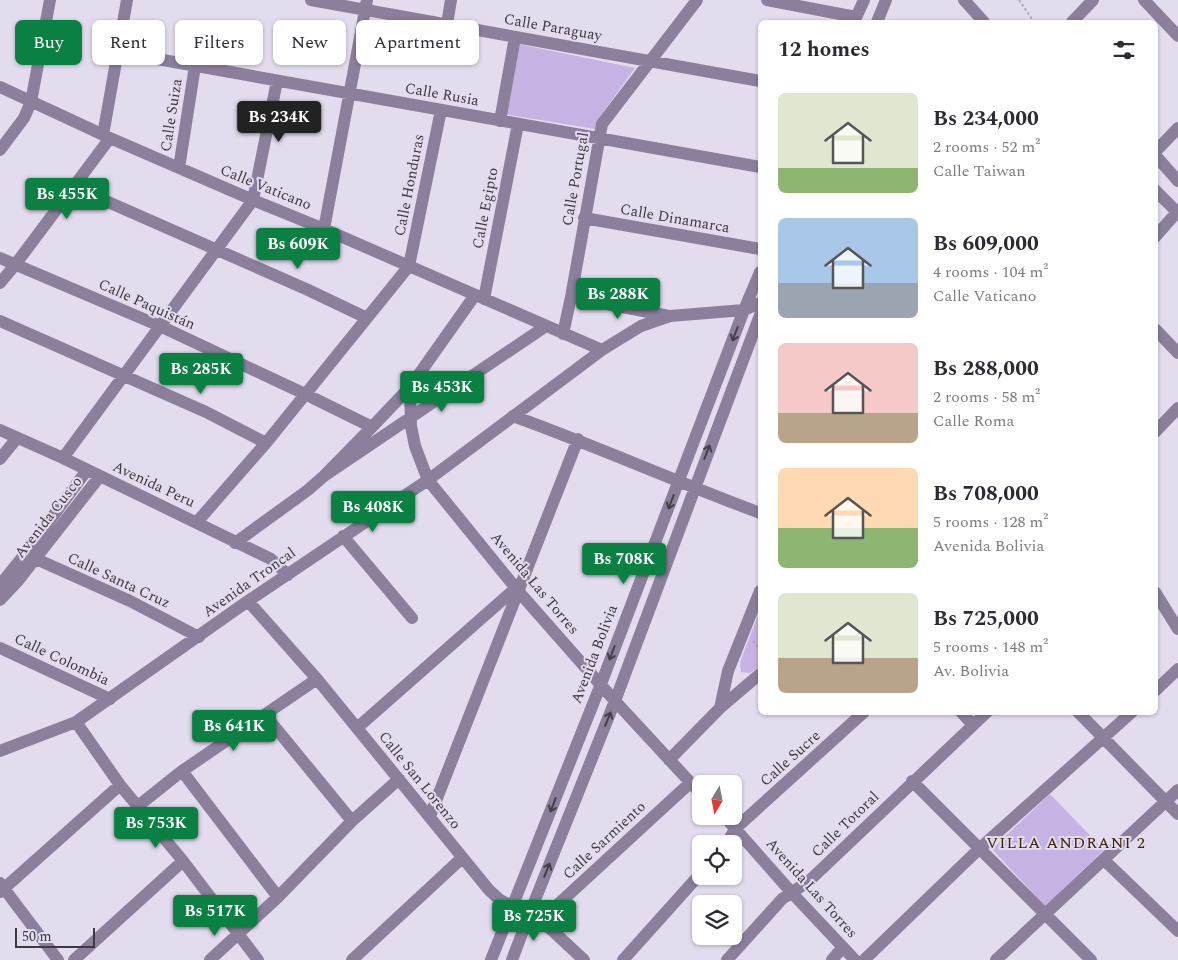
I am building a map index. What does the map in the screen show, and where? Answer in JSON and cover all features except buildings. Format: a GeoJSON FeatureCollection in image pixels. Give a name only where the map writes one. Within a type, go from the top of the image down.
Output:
{"type":"FeatureCollection","features":[{"type":"Feature","properties":{"kind":"street"},"geometry":{"type":"LineString","coordinates":[[0,150],[24,118],[31,102],[50,0]]}},
{"type":"Feature","properties":{"kind":"street"},"geometry":{"type":"LineString","coordinates":[[124,20],[127,0]]}},
{"type":"Feature","properties":{"kind":"street","name":"Calle Paraguay"},"geometry":{"type":"LineString","coordinates":[[311,0],[366,5],[430,20]]}},
{"type":"Feature","properties":{"kind":"street"},"geometry":{"type":"LineString","coordinates":[[448,20],[452,0]]}},
{"type":"Feature","properties":{"kind":"street","name":"Calle Portugal"},"geometry":{"type":"LineString","coordinates":[[563,334],[602,124],[697,0]]}},
{"type":"Feature","properties":{"kind":"street"},"geometry":{"type":"LineString","coordinates":[[767,0],[855,20],[864,0]]}},
{"type":"Feature","properties":{"kind":"street"},"geometry":{"type":"LineString","coordinates":[[878,20],[886,0]]}},
{"type":"Feature","properties":{"kind":"street"},"geometry":{"type":"LineString","coordinates":[[964,0],[972,17]]}},
{"type":"Feature","properties":{"kind":"street"},"geometry":{"type":"LineString","coordinates":[[1074,20],[1093,0]]}},
{"type":"Feature","properties":{"kind":"street"},"geometry":{"type":"LineString","coordinates":[[1144,0],[1178,36]]}},
{"type":"Feature","properties":{"kind":"street"},"geometry":{"type":"LineString","coordinates":[[324,229],[366,5]]}},
{"type":"Feature","properties":{"kind":"street","name":"Calle Paraguay"},"geometry":{"type":"LineString","coordinates":[[479,30],[758,81]]}},
{"type":"Feature","properties":{"kind":"street"},"geometry":{"type":"LineString","coordinates":[[500,121],[515,37]]}},
{"type":"Feature","properties":{"kind":"street","name":"Calle Rusia"},"geometry":{"type":"LineString","coordinates":[[165,61],[758,167]]}},
{"type":"Feature","properties":{"kind":"street"},"geometry":{"type":"LineString","coordinates":[[0,283],[74,187],[106,137],[116,65]]}},
{"type":"Feature","properties":{"kind":"street","name":"Calle Suiza"},"geometry":{"type":"LineString","coordinates":[[179,168],[195,66]]}},
{"type":"Feature","properties":{"kind":"street"},"geometry":{"type":"LineString","coordinates":[[63,458],[253,200],[277,81]]}},
{"type":"Feature","properties":{"kind":"street","name":"Calle Vaticano"},"geometry":{"type":"LineString","coordinates":[[0,87],[106,137],[602,350]]}},
{"type":"Feature","properties":{"kind":"street","name":"Calle Honduras"},"geometry":{"type":"LineString","coordinates":[[410,266],[441,110]]}},
{"type":"Feature","properties":{"kind":"street","name":"Calle Egipto"},"geometry":{"type":"LineString","coordinates":[[480,297],[518,124]]}},
{"type":"Feature","properties":{"kind":"street"},"geometry":{"type":"LineString","coordinates":[[1158,151],[1178,128]]}},
{"type":"Feature","properties":{"kind":"street"},"geometry":{"type":"LineString","coordinates":[[1158,158],[1178,181]]}},
{"type":"Feature","properties":{"kind":"street"},"geometry":{"type":"LineString","coordinates":[[74,187],[216,249],[366,318]]}},
{"type":"Feature","properties":{"kind":"street"},"geometry":{"type":"LineString","coordinates":[[1158,193],[1178,212],[1158,233]]}},
{"type":"Feature","properties":{"kind":"street","name":"Calle Dinamarca"},"geometry":{"type":"LineString","coordinates":[[584,218],[758,250]]}},
{"type":"Feature","properties":{"kind":"street","name":"Calle Paquistán"},"geometry":{"type":"LineString","coordinates":[[0,258],[160,326],[372,427]]}},
{"type":"Feature","properties":{"kind":"street"},"geometry":{"type":"LineString","coordinates":[[197,522],[266,443],[410,266]]}},
{"type":"Feature","properties":{"kind":"street","name":"Avenida Bolivia"},"geometry":{"type":"LineString","coordinates":[[491,960],[513,908],[758,277]]}},
{"type":"Feature","properties":{"kind":"street"},"geometry":{"type":"LineString","coordinates":[[235,542],[308,490],[324,476],[410,388],[480,297]]}},
{"type":"Feature","properties":{"kind":"street"},"geometry":{"type":"LineString","coordinates":[[571,297],[670,316]]}},
{"type":"Feature","properties":{"kind":"street","name":"Avenida Troncal"},"geometry":{"type":"LineString","coordinates":[[0,751],[76,722],[110,700],[248,601],[428,480],[602,350],[642,326],[670,316],[744,310],[758,304]]}},
{"type":"Feature","properties":{"kind":"street"},"geometry":{"type":"LineString","coordinates":[[512,960],[535,918],[758,320]]}},
{"type":"Feature","properties":{"kind":"street"},"geometry":{"type":"LineString","coordinates":[[0,321],[206,412],[266,443]]}},
{"type":"Feature","properties":{"kind":"street"},"geometry":{"type":"LineString","coordinates":[[324,476],[546,326]]}},
{"type":"Feature","properties":{"kind":"street"},"geometry":{"type":"LineString","coordinates":[[1158,332],[1178,352]]}},
{"type":"Feature","properties":{"kind":"street","name":"Avenida Las Torres"},"geometry":{"type":"LineString","coordinates":[[410,388],[415,446],[428,480],[518,590],[690,783]]}},
{"type":"Feature","properties":{"kind":"street"},"geometry":{"type":"LineString","coordinates":[[1158,428],[1178,408]]}},
{"type":"Feature","properties":{"kind":"street"},"geometry":{"type":"LineString","coordinates":[[513,416],[578,439],[678,482],[758,512]]}},
{"type":"Feature","properties":{"kind":"street","name":"Avenida Peru"},"geometry":{"type":"LineString","coordinates":[[0,430],[63,458],[271,559],[288,575]]}},
{"type":"Feature","properties":{"kind":"street"},"geometry":{"type":"LineString","coordinates":[[0,459],[17,438]]}},
{"type":"Feature","properties":{"kind":"street"},"geometry":{"type":"LineString","coordinates":[[430,816],[578,439]]}},
{"type":"Feature","properties":{"kind":"street"},"geometry":{"type":"LineString","coordinates":[[0,584],[30,556],[87,470]]}},
{"type":"Feature","properties":{"kind":"street","name":"Avenida Cusco"},"geometry":{"type":"LineString","coordinates":[[0,600],[30,556],[100,476]]}},
{"type":"Feature","properties":{"kind":"street"},"geometry":{"type":"LineString","coordinates":[[343,536],[412,618]]}},
{"type":"Feature","properties":{"kind":"street","name":"Calle Santa Cruz"},"geometry":{"type":"LineString","coordinates":[[30,556],[130,601],[199,636]]}},
{"type":"Feature","properties":{"kind":"street"},"geometry":{"type":"LineString","coordinates":[[357,728],[518,590]]}},
{"type":"Feature","properties":{"kind":"street"},"geometry":{"type":"LineString","coordinates":[[720,708],[728,671],[758,596]]}},
{"type":"Feature","properties":{"kind":"street"},"geometry":{"type":"LineString","coordinates":[[1158,597],[1178,630]]}},
{"type":"Feature","properties":{"kind":"street","name":"Calle San Lorenzo"},"geometry":{"type":"LineString","coordinates":[[248,601],[317,679],[489,890],[513,908],[535,918],[584,960]]}},
{"type":"Feature","properties":{"kind":"street","name":"Calle Colombia"},"geometry":{"type":"LineString","coordinates":[[0,648],[110,700]]}},
{"type":"Feature","properties":{"kind":"street"},"geometry":{"type":"LineString","coordinates":[[1158,688],[1178,669]]}},
{"type":"Feature","properties":{"kind":"street"},"geometry":{"type":"LineString","coordinates":[[669,760],[720,708],[758,676]]}},
{"type":"Feature","properties":{"kind":"street"},"geometry":{"type":"LineString","coordinates":[[138,806],[182,771],[317,679]]}},
{"type":"Feature","properties":{"kind":"street"},"geometry":{"type":"LineString","coordinates":[[265,714],[352,821]]}},
{"type":"Feature","properties":{"kind":"street","name":"Calle Sucre"},"geometry":{"type":"LineString","coordinates":[[732,835],[736,828],[861,715]]}},
{"type":"Feature","properties":{"kind":"street"},"geometry":{"type":"LineString","coordinates":[[964,715],[973,725]]}},
{"type":"Feature","properties":{"kind":"street","name":"Calle Totoral"},"geometry":{"type":"LineString","coordinates":[[727,960],[782,899],[809,881],[984,715]]}},
{"type":"Feature","properties":{"kind":"street"},"geometry":{"type":"LineString","coordinates":[[1081,715],[1178,814]]}},
{"type":"Feature","properties":{"kind":"street"},"geometry":{"type":"LineString","coordinates":[[864,960],[979,848],[1129,715]]}},
{"type":"Feature","properties":{"kind":"street"},"geometry":{"type":"LineString","coordinates":[[76,722],[120,785],[183,860],[258,960]]}},
{"type":"Feature","properties":{"kind":"street"},"geometry":{"type":"LineString","coordinates":[[182,771],[278,897]]}},
{"type":"Feature","properties":{"kind":"street"},"geometry":{"type":"LineString","coordinates":[[210,960],[278,897],[352,821],[399,779]]}},
{"type":"Feature","properties":{"kind":"street"},"geometry":{"type":"LineString","coordinates":[[912,782],[1091,960]]}},
{"type":"Feature","properties":{"kind":"street","name":"Calle Sarmiento"},"geometry":{"type":"LineString","coordinates":[[535,918],[690,783]]}},
{"type":"Feature","properties":{"kind":"street"},"geometry":{"type":"LineString","coordinates":[[58,960],[1,888],[120,785]]}},
{"type":"Feature","properties":{"kind":"street"},"geometry":{"type":"LineString","coordinates":[[996,960],[1178,790]]}},
{"type":"Feature","properties":{"kind":"street","name":"Avenida Las Torres"},"geometry":{"type":"LineString","coordinates":[[733,825],[792,893],[855,960]]}},
{"type":"Feature","properties":{"kind":"street"},"geometry":{"type":"LineString","coordinates":[[352,960],[462,858]]}},
{"type":"Feature","properties":{"kind":"street"},"geometry":{"type":"LineString","coordinates":[[74,960],[183,860]]}},
{"type":"Feature","properties":{"kind":"street"},"geometry":{"type":"LineString","coordinates":[[1104,860],[1178,932]]}},
{"type":"Feature","properties":{"kind":"street"},"geometry":{"type":"LineString","coordinates":[[623,960],[692,883]]}},
{"type":"Feature","properties":{"kind":"street"},"geometry":{"type":"LineString","coordinates":[[832,960],[842,947]]}},
{"type":"Feature","properties":{"kind":"path"},"geometry":{"type":"LineString","coordinates":[[1019,0],[1033,20]]}},
{"type":"Feature","properties":{"kind":"shaded area"},"geometry":{"type":"Polygon","coordinates":[[[518,44],[635,68],[601,115],[595,129],[504,114],[518,44]]]}},
{"type":"Feature","properties":{"kind":"shaded area"},"geometry":{"type":"Polygon","coordinates":[[[758,615],[758,667],[750,673],[741,672],[740,662],[758,615]]]}},
{"type":"Feature","properties":{"kind":"shaded area"},"geometry":{"type":"Polygon","coordinates":[[[1050,794],[1104,850],[1045,906],[992,849],[1050,794]]]}},
{"type":"Feature","properties":{"kind":"district","name":"VILLA ANDRANI 2"},"geometry":{"type":"Point","coordinates":[1066,842]}}]}
